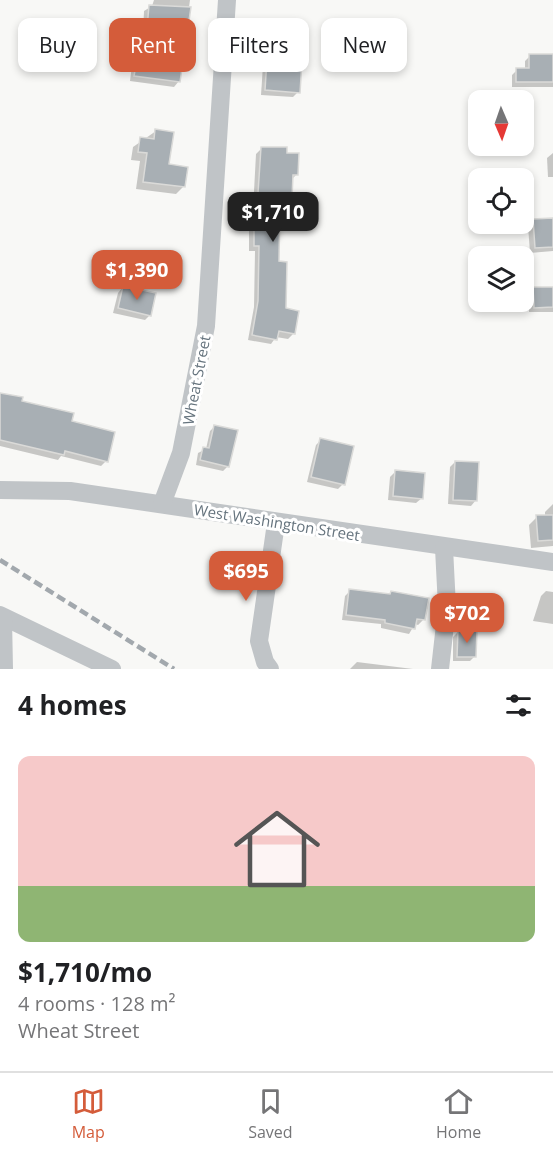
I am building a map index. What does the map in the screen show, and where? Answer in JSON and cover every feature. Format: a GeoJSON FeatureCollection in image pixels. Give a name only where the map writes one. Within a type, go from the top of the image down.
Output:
{"type":"FeatureCollection","features":[{"type":"Feature","properties":{"kind":"street","name":"Wheat Street"},"geometry":{"type":"LineString","coordinates":[[162,504],[181,453],[206,326],[226,0]]}},
{"type":"Feature","properties":{"kind":"street","name":"West Washington Street"},"geometry":{"type":"LineString","coordinates":[[0,490],[70,491],[444,548],[553,562]]}},
{"type":"Feature","properties":{"kind":"street"},"geometry":{"type":"LineString","coordinates":[[270,669],[265,662],[259,641],[276,523]]}},
{"type":"Feature","properties":{"kind":"street"},"geometry":{"type":"LineString","coordinates":[[440,669],[447,607],[444,548]]}},
{"type":"Feature","properties":{"kind":"street"},"geometry":{"type":"LineString","coordinates":[[4,669],[1,616],[112,669]]}},
{"type":"Feature","properties":{"kind":"building"},"geometry":{"type":"Polygon","coordinates":[[[149,5],[191,7],[189,18],[148,18],[149,5]]]}},
{"type":"Feature","properties":{"kind":"building"},"geometry":{"type":"Polygon","coordinates":[[[529,54],[553,54],[553,82],[516,82],[516,68],[529,68],[529,54]]]}},
{"type":"Feature","properties":{"kind":"building"},"geometry":{"type":"Polygon","coordinates":[[[135,72],[181,72],[180,82],[134,76],[135,72]]]}},
{"type":"Feature","properties":{"kind":"building"},"geometry":{"type":"Polygon","coordinates":[[[266,72],[301,72],[300,93],[265,90],[266,72]]]}},
{"type":"Feature","properties":{"kind":"building"},"geometry":{"type":"Polygon","coordinates":[[[155,129],[174,132],[169,164],[188,167],[185,187],[143,182],[147,153],[138,152],[140,137],[154,139],[155,129]]]}},
{"type":"Feature","properties":{"kind":"building"},"geometry":{"type":"Polygon","coordinates":[[[261,147],[287,147],[287,153],[299,153],[298,175],[293,175],[292,198],[280,198],[279,261],[287,262],[286,308],[299,311],[295,334],[279,331],[277,340],[252,335],[258,301],[259,246],[254,246],[254,224],[256,224],[261,147]]]}},
{"type":"Feature","properties":{"kind":"building"},"geometry":{"type":"Polygon","coordinates":[[[553,218],[553,247],[535,248],[534,219],[553,218]]]}},
{"type":"Feature","properties":{"kind":"building"},"geometry":{"type":"Polygon","coordinates":[[[123,286],[156,293],[151,316],[118,308],[123,286]]]}},
{"type":"Feature","properties":{"kind":"building"},"geometry":{"type":"Polygon","coordinates":[[[534,287],[553,287],[553,307],[534,308],[534,287]]]}},
{"type":"Feature","properties":{"kind":"building"},"geometry":{"type":"Polygon","coordinates":[[[0,393],[23,397],[22,401],[74,413],[72,421],[115,432],[108,462],[65,451],[64,455],[0,440],[0,393]]]}},
{"type":"Feature","properties":{"kind":"building"},"geometry":{"type":"Polygon","coordinates":[[[214,425],[238,430],[229,467],[200,460],[203,447],[209,448],[214,425]]]}},
{"type":"Feature","properties":{"kind":"building"},"geometry":{"type":"Polygon","coordinates":[[[320,438],[354,446],[345,485],[311,477],[320,438]]]}},
{"type":"Feature","properties":{"kind":"building"},"geometry":{"type":"Polygon","coordinates":[[[455,461],[479,462],[477,501],[453,500],[455,461]]]}},
{"type":"Feature","properties":{"kind":"building"},"geometry":{"type":"Polygon","coordinates":[[[395,470],[425,473],[423,499],[393,496],[395,470]]]}},
{"type":"Feature","properties":{"kind":"building"},"geometry":{"type":"Polygon","coordinates":[[[536,515],[553,515],[553,540],[538,541],[536,515]]]}},
{"type":"Feature","properties":{"kind":"building"},"geometry":{"type":"Polygon","coordinates":[[[349,589],[390,594],[391,591],[429,598],[425,620],[417,619],[415,629],[385,623],[385,620],[346,615],[349,589]]]}},
{"type":"Feature","properties":{"kind":"building"},"geometry":{"type":"Polygon","coordinates":[[[458,630],[477,630],[476,657],[457,657],[458,630]]]}},
{"type":"Feature","properties":{"kind":"railway"},"geometry":{"type":"LineString","coordinates":[[0,560],[174,669]]}}]}
